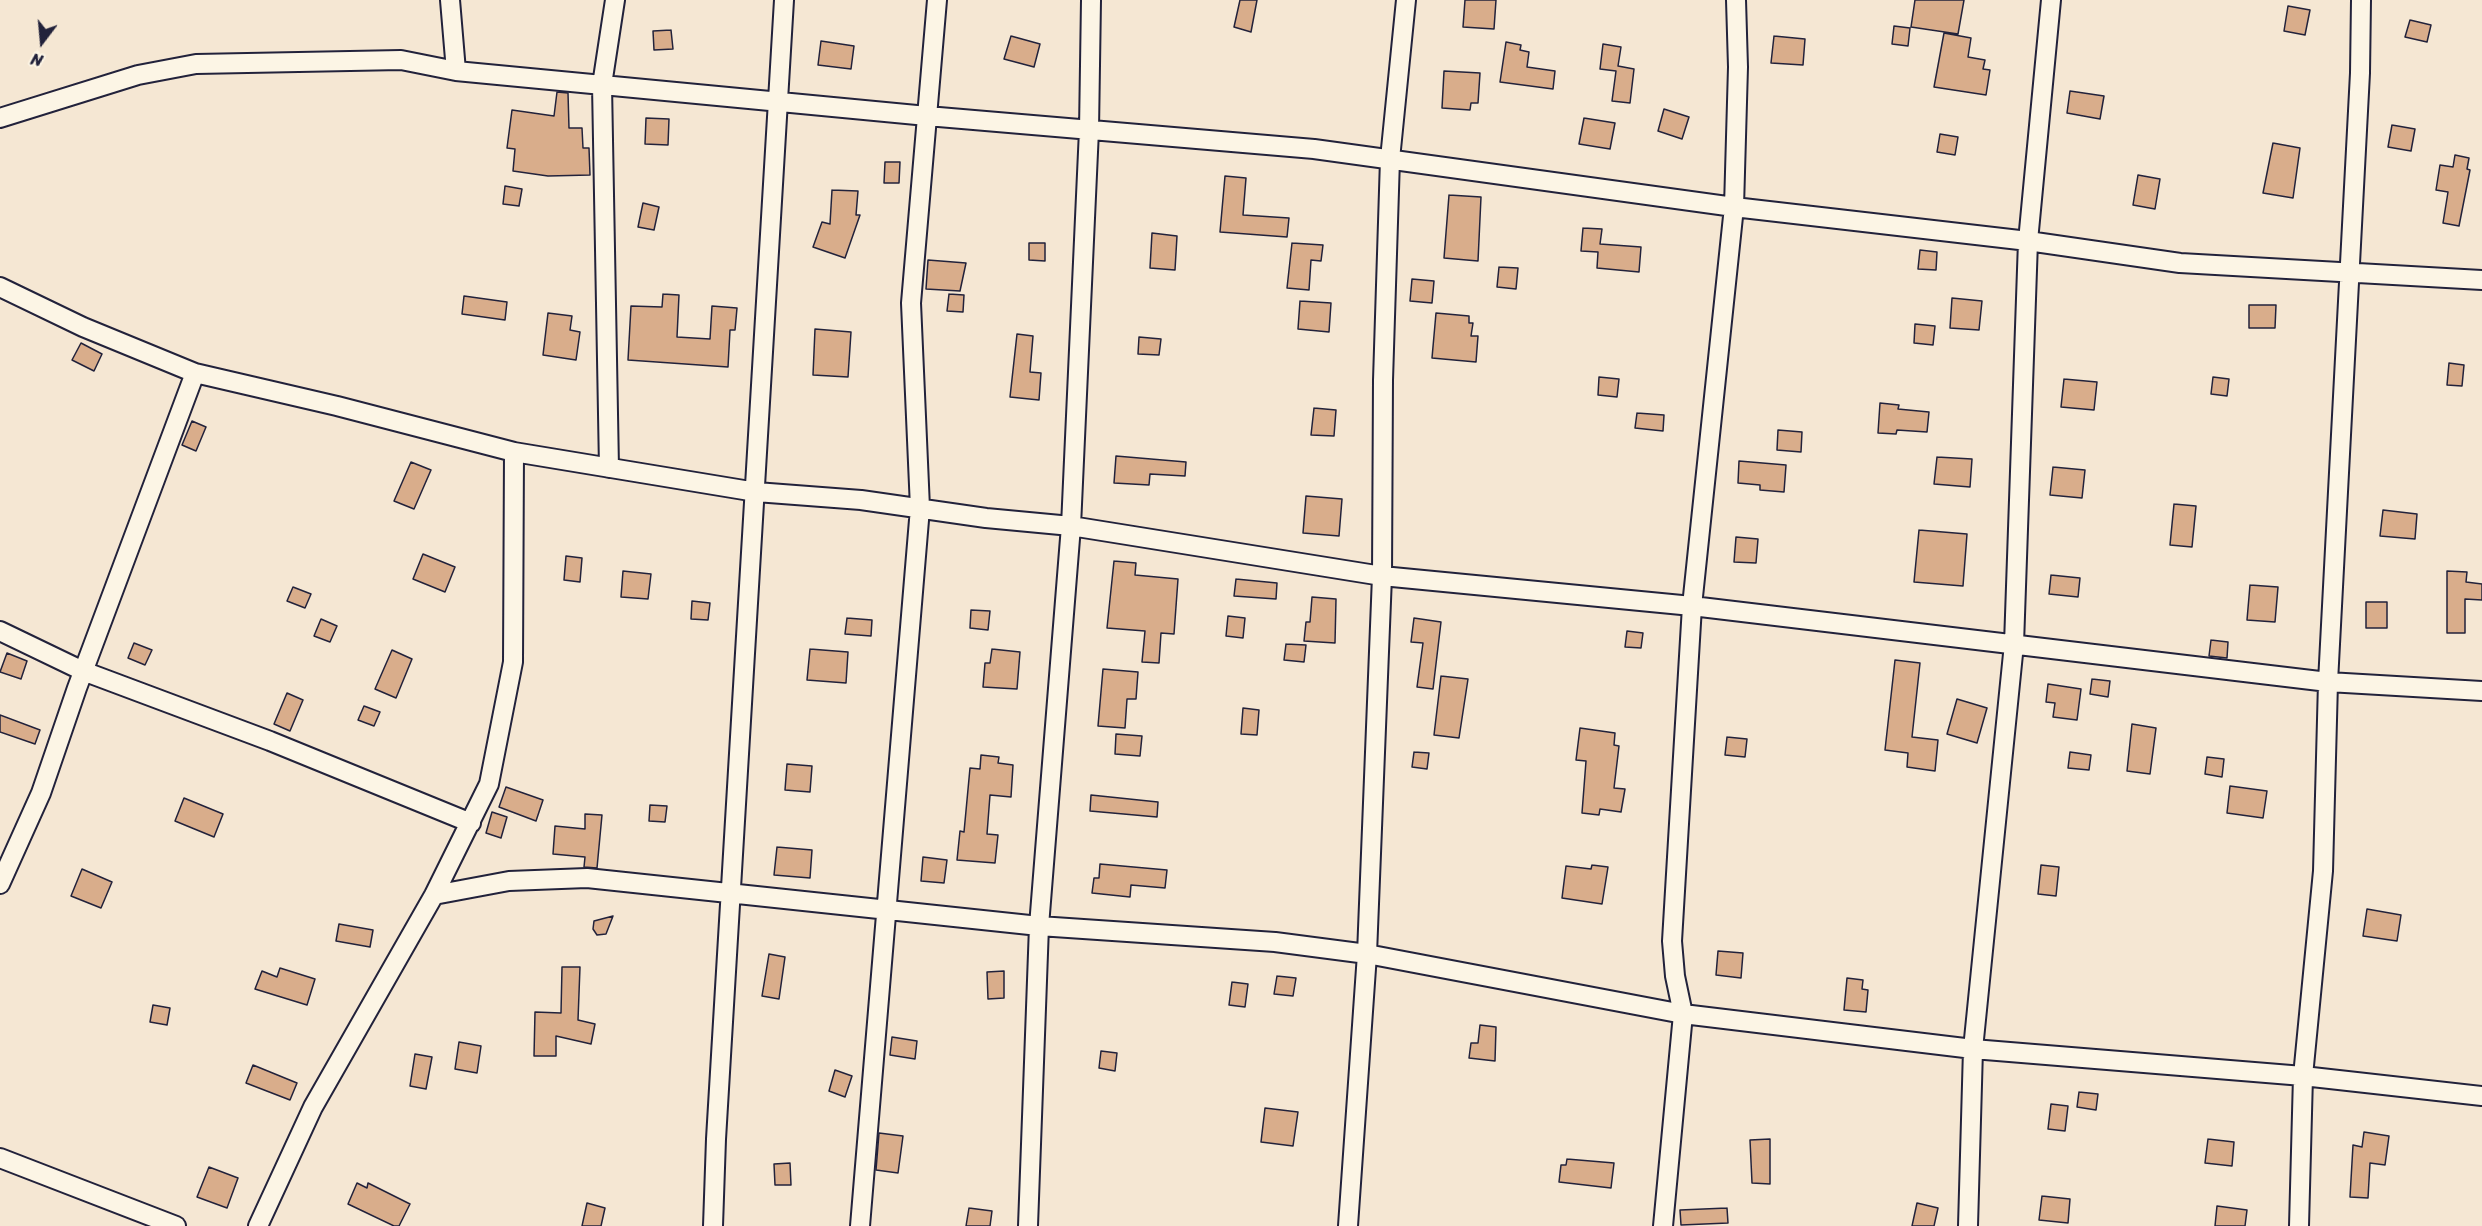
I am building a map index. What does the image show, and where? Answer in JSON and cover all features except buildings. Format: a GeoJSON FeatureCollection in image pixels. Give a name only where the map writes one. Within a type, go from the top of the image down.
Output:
{"type":"FeatureCollection","features":[{"type":"Feature","properties":{"kind":"street"},"geometry":{"type":"LineString","coordinates":[[450,0],[456,71]]}},
{"type":"Feature","properties":{"kind":"street"},"geometry":{"type":"LineString","coordinates":[[609,468],[602,85],[615,0]]}},
{"type":"Feature","properties":{"kind":"street"},"geometry":{"type":"LineString","coordinates":[[713,1226],[716,1139],[780,101],[784,0]]}},
{"type":"Feature","properties":{"kind":"street"},"geometry":{"type":"LineString","coordinates":[[860,1226],[920,508],[911,303],[937,0]]}},
{"type":"Feature","properties":{"kind":"street"},"geometry":{"type":"LineString","coordinates":[[1028,1226],[1038,926],[1071,526],[1089,130],[1091,0]]}},
{"type":"Feature","properties":{"kind":"street"},"geometry":{"type":"LineString","coordinates":[[1348,1226],[1367,954],[1382,576],[1383,380],[1390,159],[1406,0]]}},
{"type":"Feature","properties":{"kind":"street"},"geometry":{"type":"LineString","coordinates":[[1663,1226],[1683,1014],[1675,976],[1672,941],[1692,606],[1734,207],[1738,67],[1736,0]]}},
{"type":"Feature","properties":{"kind":"street"},"geometry":{"type":"LineString","coordinates":[[1968,1226],[1973,1049],[2014,644],[2028,241],[2051,0]]}},
{"type":"Feature","properties":{"kind":"street"},"geometry":{"type":"LineString","coordinates":[[2299,1226],[2303,1076],[2324,871],[2328,682],[2361,0]]}},
{"type":"Feature","properties":{"kind":"street"},"geometry":{"type":"LineString","coordinates":[[0,118],[138,75],[196,64],[401,60],[456,71],[927,116],[1314,149],[1734,207],[2028,241],[2180,263],[2482,280]]}},
{"type":"Feature","properties":{"kind":"street"},"geometry":{"type":"LineString","coordinates":[[0,287],[83,327],[195,373],[337,406],[514,452],[756,492],[861,500],[1071,526],[1382,576],[1692,606],[2328,682],[2482,691]]}},
{"type":"Feature","properties":{"kind":"street"},"geometry":{"type":"LineString","coordinates":[[0,884],[42,793],[83,671],[195,373]]}},
{"type":"Feature","properties":{"kind":"street"},"geometry":{"type":"LineString","coordinates":[[258,1226],[314,1107],[434,895],[489,784],[513,662],[514,452]]}},
{"type":"Feature","properties":{"kind":"street"},"geometry":{"type":"LineString","coordinates":[[0,631],[83,671],[270,741],[471,823]]}},
{"type":"Feature","properties":{"kind":"street"},"geometry":{"type":"LineString","coordinates":[[434,895],[509,880],[587,878],[1038,926],[1275,942],[1367,954],[1683,1014],[1973,1049],[2303,1076],[2482,1096]]}},
{"type":"Feature","properties":{"kind":"street"},"geometry":{"type":"LineString","coordinates":[[0,1158],[176,1226]]}}]}
